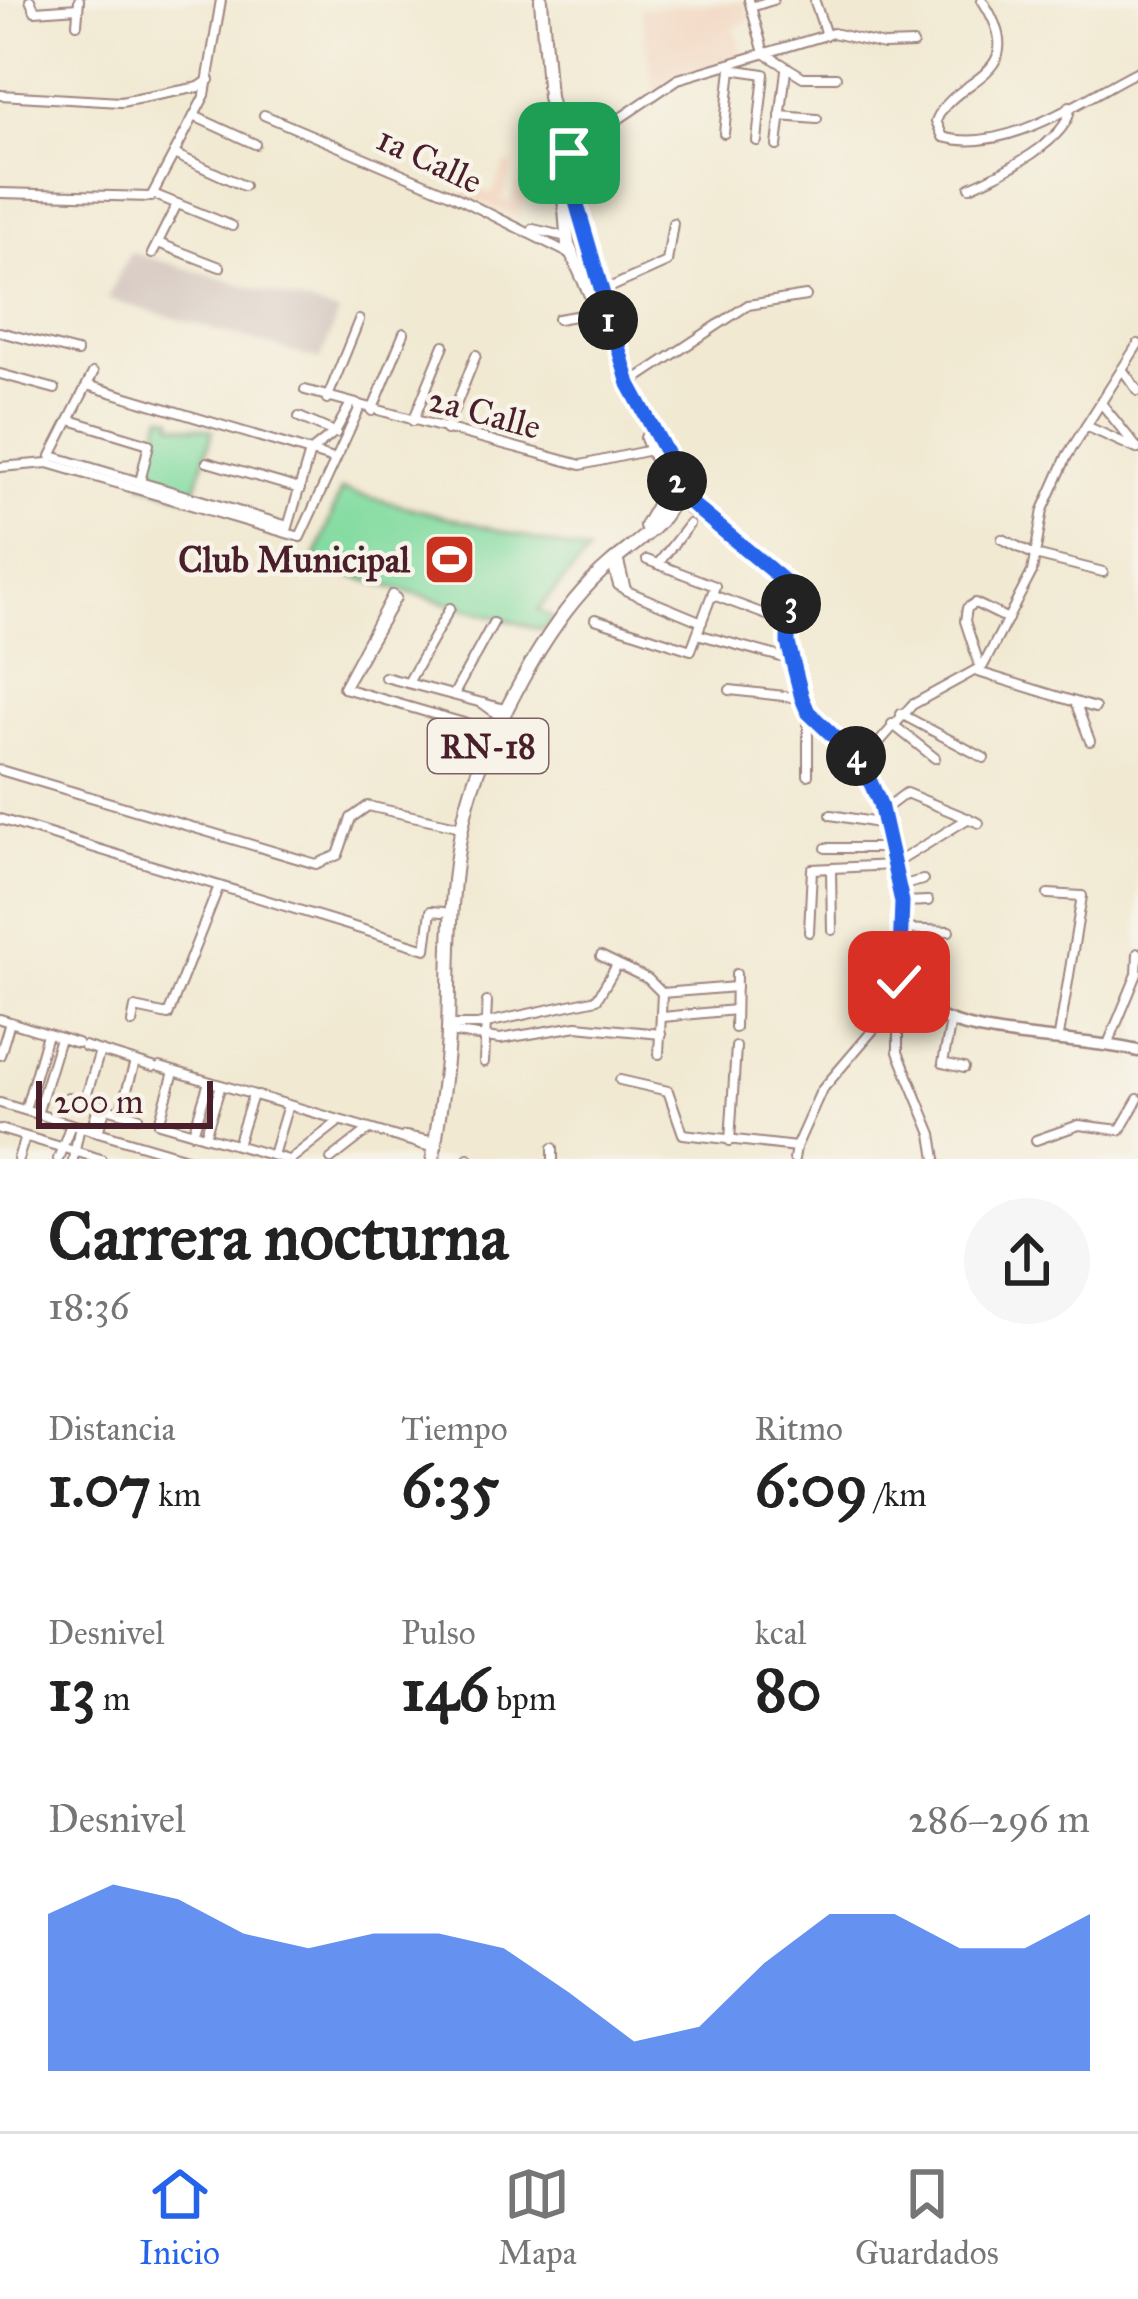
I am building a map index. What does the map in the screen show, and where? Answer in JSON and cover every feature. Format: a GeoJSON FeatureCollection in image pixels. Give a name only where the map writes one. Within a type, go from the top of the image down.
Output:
{"type":"FeatureCollection","features":[{"type":"Feature","properties":{"kind":"main road","name":"RN-18"},"geometry":{"type":"LineString","coordinates":[[431,1149],[448,1028],[451,898],[472,787],[528,672],[585,586],[668,512],[677,490],[619,377],[598,312],[572,256],[565,190],[546,111],[538,0]]}},
{"type":"Feature","properties":{"kind":"main road","name":"RN-18"},"geometry":{"type":"LineString","coordinates":[[431,1149],[443,912],[467,782],[492,708],[579,584],[653,518],[668,488],[599,292],[563,157],[549,97],[538,0]]}},
{"type":"Feature","properties":{"kind":"main road"},"geometry":{"type":"LineString","coordinates":[[546,111],[563,157]]}},
{"type":"Feature","properties":{"kind":"main road"},"geometry":{"type":"LineString","coordinates":[[567,237],[574,229],[584,232]]}},
{"type":"Feature","properties":{"kind":"main road"},"geometry":{"type":"LineString","coordinates":[[572,256],[582,258],[589,251]]}},
{"type":"Feature","properties":{"kind":"main road"},"geometry":{"type":"LineString","coordinates":[[655,448],[689,507]]}},
{"type":"Feature","properties":{"kind":"street"},"geometry":{"type":"LineString","coordinates":[[30,0],[35,11],[78,4],[77,24]]}},
{"type":"Feature","properties":{"kind":"street"},"geometry":{"type":"LineString","coordinates":[[157,195],[197,118],[209,80],[221,0]]}},
{"type":"Feature","properties":{"kind":"street"},"geometry":{"type":"LineString","coordinates":[[755,71],[750,3],[773,0]]}},
{"type":"Feature","properties":{"kind":"street"},"geometry":{"type":"LineString","coordinates":[[982,0],[994,21],[994,63],[987,76],[942,109],[936,122],[939,134],[959,140],[1008,134],[1138,71]]}},
{"type":"Feature","properties":{"kind":"street"},"geometry":{"type":"LineString","coordinates":[[815,2],[826,35]]}},
{"type":"Feature","properties":{"kind":"street"},"geometry":{"type":"LineString","coordinates":[[563,157],[661,87],[755,56],[826,35],[914,44]]}},
{"type":"Feature","properties":{"kind":"street"},"geometry":{"type":"LineString","coordinates":[[755,56],[803,77],[836,77]]}},
{"type":"Feature","properties":{"kind":"street"},"geometry":{"type":"LineString","coordinates":[[777,146],[786,70]]}},
{"type":"Feature","properties":{"kind":"street"},"geometry":{"type":"LineString","coordinates":[[724,133],[730,71],[755,71],[764,74],[757,141]]}},
{"type":"Feature","properties":{"kind":"street"},"geometry":{"type":"LineString","coordinates":[[0,94],[135,100],[199,87],[209,80]]}},
{"type":"Feature","properties":{"kind":"street"},"geometry":{"type":"LineString","coordinates":[[970,187],[1007,170],[1061,130],[1069,121],[1070,106]]}},
{"type":"Feature","properties":{"kind":"street","name":"1a Calle"},"geometry":{"type":"LineString","coordinates":[[264,115],[450,194],[572,256]]}},
{"type":"Feature","properties":{"kind":"street"},"geometry":{"type":"LineString","coordinates":[[780,116],[817,119]]}},
{"type":"Feature","properties":{"kind":"street"},"geometry":{"type":"LineString","coordinates":[[197,118],[255,144]]}},
{"type":"Feature","properties":{"kind":"street"},"geometry":{"type":"LineString","coordinates":[[176,155],[244,185]]}},
{"type":"Feature","properties":{"kind":"street"},"geometry":{"type":"LineString","coordinates":[[0,193],[157,195],[232,226]]}},
{"type":"Feature","properties":{"kind":"street"},"geometry":{"type":"LineString","coordinates":[[152,254],[177,204]]}},
{"type":"Feature","properties":{"kind":"street","name":"1a Calle"},"geometry":{"type":"LineString","coordinates":[[498,215],[556,238],[567,237]]}},
{"type":"Feature","properties":{"kind":"street"},"geometry":{"type":"LineString","coordinates":[[599,292],[668,262],[673,224]]}},
{"type":"Feature","properties":{"kind":"street"},"geometry":{"type":"LineString","coordinates":[[158,243],[220,267]]}},
{"type":"Feature","properties":{"kind":"street"},"geometry":{"type":"LineString","coordinates":[[629,384],[748,305],[806,296]]}},
{"type":"Feature","properties":{"kind":"street"},"geometry":{"type":"LineString","coordinates":[[558,319],[598,312]]}},
{"type":"Feature","properties":{"kind":"street"},"geometry":{"type":"LineString","coordinates":[[328,399],[359,320]]}},
{"type":"Feature","properties":{"kind":"street"},"geometry":{"type":"LineString","coordinates":[[0,332],[77,352]]}},
{"type":"Feature","properties":{"kind":"street"},"geometry":{"type":"LineString","coordinates":[[373,408],[404,333]]}},
{"type":"Feature","properties":{"kind":"street"},"geometry":{"type":"LineString","coordinates":[[862,763],[901,714],[978,670],[1035,555],[1043,510],[1086,426],[1138,344]]}},
{"type":"Feature","properties":{"kind":"street"},"geometry":{"type":"LineString","coordinates":[[414,418],[444,345]]}},
{"type":"Feature","properties":{"kind":"street"},"geometry":{"type":"LineString","coordinates":[[447,427],[476,355]]}},
{"type":"Feature","properties":{"kind":"street"},"geometry":{"type":"LineString","coordinates":[[1122,369],[1138,391]]}},
{"type":"Feature","properties":{"kind":"street"},"geometry":{"type":"LineString","coordinates":[[50,459],[93,373]]}},
{"type":"Feature","properties":{"kind":"street"},"geometry":{"type":"LineString","coordinates":[[0,374],[55,389]]}},
{"type":"Feature","properties":{"kind":"street"},"geometry":{"type":"LineString","coordinates":[[87,385],[334,459]]}},
{"type":"Feature","properties":{"kind":"street","name":"2a Calle"},"geometry":{"type":"LineString","coordinates":[[305,390],[581,465],[655,448]]}},
{"type":"Feature","properties":{"kind":"street"},"geometry":{"type":"LineString","coordinates":[[1101,403],[1138,449]]}},
{"type":"Feature","properties":{"kind":"street"},"geometry":{"type":"LineString","coordinates":[[50,459],[304,535],[354,406]]}},
{"type":"Feature","properties":{"kind":"street"},"geometry":{"type":"LineString","coordinates":[[299,417],[340,434]]}},
{"type":"Feature","properties":{"kind":"street"},"geometry":{"type":"LineString","coordinates":[[70,420],[149,444],[140,482]]}},
{"type":"Feature","properties":{"kind":"street"},"geometry":{"type":"LineString","coordinates":[[1086,426],[1138,449]]}},
{"type":"Feature","properties":{"kind":"street"},"geometry":{"type":"LineString","coordinates":[[287,530],[310,452],[340,434]]}},
{"type":"Feature","properties":{"kind":"street"},"geometry":{"type":"LineString","coordinates":[[0,467],[50,459],[140,482],[191,502]]}},
{"type":"Feature","properties":{"kind":"street"},"geometry":{"type":"LineString","coordinates":[[207,462],[300,489]]}},
{"type":"Feature","properties":{"kind":"street"},"geometry":{"type":"LineString","coordinates":[[668,512],[689,507],[789,585],[788,643],[808,712],[808,775]]}},
{"type":"Feature","properties":{"kind":"street"},"geometry":{"type":"LineString","coordinates":[[658,564],[689,524]]}},
{"type":"Feature","properties":{"kind":"street"},"geometry":{"type":"LineString","coordinates":[[1002,539],[1035,555],[1103,572]]}},
{"type":"Feature","properties":{"kind":"street"},"geometry":{"type":"LineString","coordinates":[[615,560],[618,585],[702,622]]}},
{"type":"Feature","properties":{"kind":"street"},"geometry":{"type":"LineString","coordinates":[[595,619],[685,652],[715,586],[647,560]]}},
{"type":"Feature","properties":{"kind":"street"},"geometry":{"type":"LineString","coordinates":[[713,595],[779,620]]}},
{"type":"Feature","properties":{"kind":"street"},"geometry":{"type":"LineString","coordinates":[[978,670],[965,621],[967,608],[975,603],[1007,619]]}},
{"type":"Feature","properties":{"kind":"street"},"geometry":{"type":"LineString","coordinates":[[408,683],[450,608]]}},
{"type":"Feature","properties":{"kind":"street"},"geometry":{"type":"LineString","coordinates":[[454,694],[493,623]]}},
{"type":"Feature","properties":{"kind":"street"},"geometry":{"type":"LineString","coordinates":[[378,626],[344,688],[488,730]]}},
{"type":"Feature","properties":{"kind":"street"},"geometry":{"type":"LineString","coordinates":[[697,634],[782,657]]}},
{"type":"Feature","properties":{"kind":"street"},"geometry":{"type":"LineString","coordinates":[[978,670],[1095,708]]}},
{"type":"Feature","properties":{"kind":"street"},"geometry":{"type":"LineString","coordinates":[[385,677],[492,708]]}},
{"type":"Feature","properties":{"kind":"street"},"geometry":{"type":"LineString","coordinates":[[730,690],[802,698]]}},
{"type":"Feature","properties":{"kind":"street"},"geometry":{"type":"LineString","coordinates":[[1076,703],[1090,741]]}},
{"type":"Feature","properties":{"kind":"street"},"geometry":{"type":"LineString","coordinates":[[808,712],[862,763],[882,811],[902,902],[898,1052],[932,1134],[936,1159]]}},
{"type":"Feature","properties":{"kind":"street"},"geometry":{"type":"LineString","coordinates":[[901,714],[984,758]]}},
{"type":"Feature","properties":{"kind":"street"},"geometry":{"type":"LineString","coordinates":[[892,724],[935,758]]}},
{"type":"Feature","properties":{"kind":"street"},"geometry":{"type":"LineString","coordinates":[[0,770],[316,864],[338,855],[351,818],[368,806],[458,826]]}},
{"type":"Feature","properties":{"kind":"street"},"geometry":{"type":"LineString","coordinates":[[882,811],[906,793],[979,823]]}},
{"type":"Feature","properties":{"kind":"street"},"geometry":{"type":"LineString","coordinates":[[831,815],[885,824]]}},
{"type":"Feature","properties":{"kind":"street"},"geometry":{"type":"LineString","coordinates":[[809,932],[810,871],[893,865],[969,818]]}},
{"type":"Feature","properties":{"kind":"street"},"geometry":{"type":"LineString","coordinates":[[0,819],[426,950],[431,911],[443,912]]}},
{"type":"Feature","properties":{"kind":"street"},"geometry":{"type":"LineString","coordinates":[[826,848],[890,848]]}},
{"type":"Feature","properties":{"kind":"street"},"geometry":{"type":"LineString","coordinates":[[831,869],[832,931]]}},
{"type":"Feature","properties":{"kind":"street"},"geometry":{"type":"LineString","coordinates":[[899,886],[923,880]]}},
{"type":"Feature","properties":{"kind":"street"},"geometry":{"type":"LineString","coordinates":[[132,1023],[136,1008],[146,1015],[168,1015],[219,886]]}},
{"type":"Feature","properties":{"kind":"street"},"geometry":{"type":"LineString","coordinates":[[1048,894],[1082,896],[1059,1036]]}},
{"type":"Feature","properties":{"kind":"street"},"geometry":{"type":"LineString","coordinates":[[902,902],[928,901]]}},
{"type":"Feature","properties":{"kind":"street"},"geometry":{"type":"LineString","coordinates":[[902,929],[949,931]]}},
{"type":"Feature","properties":{"kind":"street"},"geometry":{"type":"LineString","coordinates":[[1108,1043],[1137,974],[1138,953]]}},
{"type":"Feature","properties":{"kind":"street"},"geometry":{"type":"LineString","coordinates":[[601,956],[647,979],[662,993],[659,1054]]}},
{"type":"Feature","properties":{"kind":"street"},"geometry":{"type":"LineString","coordinates":[[448,1028],[600,997],[617,965]]}},
{"type":"Feature","properties":{"kind":"street"},"geometry":{"type":"LineString","coordinates":[[735,1028],[736,974]]}},
{"type":"Feature","properties":{"kind":"street"},"geometry":{"type":"LineString","coordinates":[[662,993],[736,987]]}},
{"type":"Feature","properties":{"kind":"street"},"geometry":{"type":"LineString","coordinates":[[901,1000],[951,1022],[1138,1051]]}},
{"type":"Feature","properties":{"kind":"street"},"geometry":{"type":"LineString","coordinates":[[794,1159],[821,1091],[901,1000]]}},
{"type":"Feature","properties":{"kind":"street"},"geometry":{"type":"LineString","coordinates":[[484,1062],[487,1002]]}},
{"type":"Feature","properties":{"kind":"street"},"geometry":{"type":"LineString","coordinates":[[574,1004],[577,1027]]}},
{"type":"Feature","properties":{"kind":"street"},"geometry":{"type":"LineString","coordinates":[[663,1017],[735,1010]]}},
{"type":"Feature","properties":{"kind":"street"},"geometry":{"type":"LineString","coordinates":[[0,1055],[5,1021],[431,1149]]}},
{"type":"Feature","properties":{"kind":"street"},"geometry":{"type":"LineString","coordinates":[[951,1022],[943,1063],[964,1068]]}},
{"type":"Feature","properties":{"kind":"street"},"geometry":{"type":"LineString","coordinates":[[448,1028],[500,1040],[577,1027],[661,1034]]}},
{"type":"Feature","properties":{"kind":"street"},"geometry":{"type":"LineString","coordinates":[[25,1110],[47,1034]]}},
{"type":"Feature","properties":{"kind":"street"},"geometry":{"type":"LineString","coordinates":[[38,1114],[60,1038]]}},
{"type":"Feature","properties":{"kind":"street"},"geometry":{"type":"LineString","coordinates":[[730,1141],[736,1047]]}},
{"type":"Feature","properties":{"kind":"street"},"geometry":{"type":"LineString","coordinates":[[85,1100],[100,1051]]}},
{"type":"Feature","properties":{"kind":"street"},"geometry":{"type":"LineString","coordinates":[[121,1110],[135,1062]]}},
{"type":"Feature","properties":{"kind":"street"},"geometry":{"type":"LineString","coordinates":[[174,1072],[159,1123],[193,1133],[288,1159],[339,1120]]}},
{"type":"Feature","properties":{"kind":"street"},"geometry":{"type":"LineString","coordinates":[[620,1080],[668,1091],[683,1134],[796,1147]]}},
{"type":"Feature","properties":{"kind":"street"},"geometry":{"type":"LineString","coordinates":[[193,1133],[209,1082]]}},
{"type":"Feature","properties":{"kind":"street"},"geometry":{"type":"LineString","coordinates":[[205,1136],[221,1085]]}},
{"type":"Feature","properties":{"kind":"street"},"geometry":{"type":"LineString","coordinates":[[30,1091],[43,1095]]}},
{"type":"Feature","properties":{"kind":"street"},"geometry":{"type":"LineString","coordinates":[[237,1145],[253,1095]]}},
{"type":"Feature","properties":{"kind":"street"},"geometry":{"type":"LineString","coordinates":[[68,1096],[138,1117]]}},
{"type":"Feature","properties":{"kind":"street"},"geometry":{"type":"LineString","coordinates":[[1036,1140],[1089,1124],[1120,1130],[1138,1099]]}},
{"type":"Feature","properties":{"kind":"street"},"geometry":{"type":"LineString","coordinates":[[0,1103],[187,1158]]}},
{"type":"Feature","properties":{"kind":"street"},"geometry":{"type":"LineString","coordinates":[[95,1131],[103,1105]]}},
{"type":"Feature","properties":{"kind":"street"},"geometry":{"type":"LineString","coordinates":[[273,1156],[288,1106]]}},
{"type":"Feature","properties":{"kind":"street"},"geometry":{"type":"LineString","coordinates":[[70,1153],[76,1125]]}},
{"type":"Feature","properties":{"kind":"street"},"geometry":{"type":"LineString","coordinates":[[0,1129],[101,1159]]}},
{"type":"Feature","properties":{"kind":"street"},"geometry":{"type":"LineString","coordinates":[[331,1159],[368,1130]]}},
{"type":"Feature","properties":{"kind":"street"},"geometry":{"type":"LineString","coordinates":[[18,1159],[25,1137]]}},
{"type":"Feature","properties":{"kind":"street"},"geometry":{"type":"LineString","coordinates":[[58,1159],[70,1153]]}},
{"type":"Feature","properties":{"kind":"shaded area"},"geometry":{"type":"Polygon","coordinates":[[[745,2],[749,20],[734,27],[744,59],[680,74],[655,93],[640,8],[745,2]]]}},
{"type":"Feature","properties":{"kind":"shaded area"},"geometry":{"type":"Polygon","coordinates":[[[505,163],[514,167],[502,199],[510,202],[523,171],[535,176],[518,217],[463,195],[468,185],[492,194],[505,163]]]}},
{"type":"Feature","properties":{"kind":"shaded area"},"geometry":{"type":"Polygon","coordinates":[[[130,252],[339,313],[320,360],[107,299],[130,252]]]}},
{"type":"Feature","properties":{"kind":"green space"},"geometry":{"type":"Polygon","coordinates":[[[162,415],[173,418],[172,424],[213,430],[193,498],[143,484],[162,415]]]}},
{"type":"Feature","properties":{"kind":"green space","name":"Club Municipal"},"geometry":{"type":"Polygon","coordinates":[[[341,490],[588,553],[538,610],[553,618],[542,630],[313,565],[341,490]]]}},
{"type":"Feature","properties":{"kind":"place","name":"Club Municipal"},"geometry":{"type":"Point","coordinates":[449,559]}},
{"type":"Feature","properties":{"kind":"route"},"geometry":{"type":"LineString","coordinates":[[569,153],[563,157],[594,273],[615,345],[644,417],[670,460],[689,508],[789,585],[788,643],[802,698],[808,712],[856,755],[876,792],[902,902],[899,982]]}}]}
